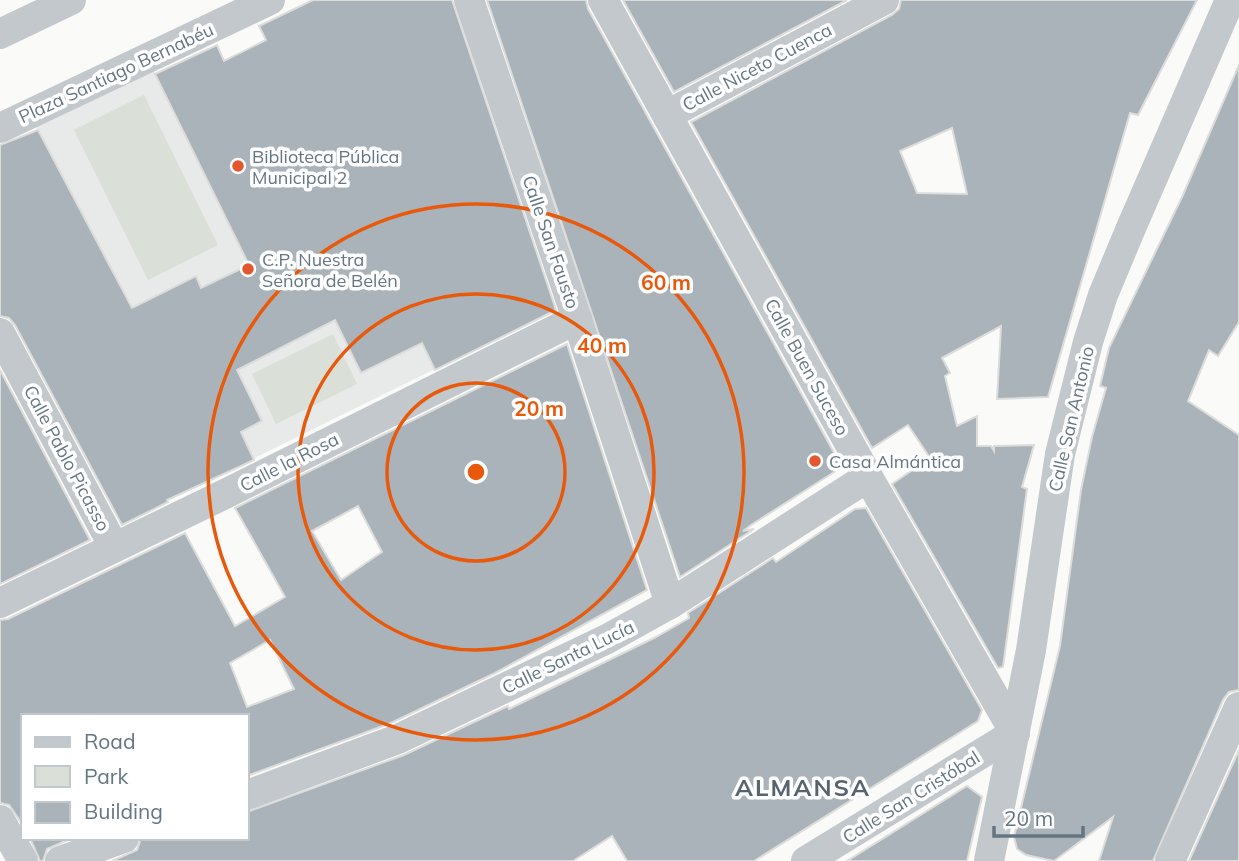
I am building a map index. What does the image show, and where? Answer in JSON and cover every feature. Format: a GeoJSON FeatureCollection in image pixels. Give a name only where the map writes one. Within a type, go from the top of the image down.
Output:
{"type":"FeatureCollection","features":[{"type":"Feature","properties":{"kind":"street"},"geometry":{"type":"LineString","coordinates":[[0,34],[71,0]]}},
{"type":"Feature","properties":{"kind":"street","name":"Plaza Santiago Bernabéu"},"geometry":{"type":"LineString","coordinates":[[0,128],[270,0]]}},
{"type":"Feature","properties":{"kind":"street","name":"Calle San Fausto"},"geometry":{"type":"LineString","coordinates":[[469,0],[578,319],[670,604]]}},
{"type":"Feature","properties":{"kind":"street","name":"Calle Buen Suceso"},"geometry":{"type":"LineString","coordinates":[[603,0],[868,477],[1015,733]]}},
{"type":"Feature","properties":{"kind":"street","name":"Calle Niceto Cuenca"},"geometry":{"type":"LineString","coordinates":[[667,115],[884,0]]}},
{"type":"Feature","properties":{"kind":"street","name":"Calle San Antonio"},"geometry":{"type":"LineString","coordinates":[[989,861],[1031,650],[1060,454],[1088,342],[1103,295],[1230,0]]}},
{"type":"Feature","properties":{"kind":"street","name":"Calle la Rosa"},"geometry":{"type":"LineString","coordinates":[[0,603],[578,319]]}},
{"type":"Feature","properties":{"kind":"street","name":"Calle Pablo Picasso"},"geometry":{"type":"LineString","coordinates":[[0,332],[114,547]]}},
{"type":"Feature","properties":{"kind":"street","name":"Calle Santa Lucía"},"geometry":{"type":"LineString","coordinates":[[248,795],[398,739],[607,639],[670,604],[868,477]]}},
{"type":"Feature","properties":{"kind":"street"},"geometry":{"type":"LineString","coordinates":[[1170,861],[1239,707]]}},
{"type":"Feature","properties":{"kind":"street","name":"Calle San Cristóbal"},"geometry":{"type":"LineString","coordinates":[[806,861],[1015,733]]}},
{"type":"Feature","properties":{"kind":"street"},"geometry":{"type":"LineString","coordinates":[[0,820],[23,861]]}},
{"type":"Feature","properties":{"kind":"street"},"geometry":{"type":"LineString","coordinates":[[60,861],[118,840]]}},
{"type":"Feature","properties":{"kind":"shaded area","name":"C.P. Nuestra Señora de Belén"},"geometry":{"type":"Polygon","coordinates":[[[153,69],[234,234],[245,230],[417,333],[435,369],[220,475],[35,125],[153,69]]]}},
{"type":"Feature","properties":{"kind":"green space"},"geometry":{"type":"Polygon","coordinates":[[[144,95],[218,245],[148,280],[74,130],[144,95]]]}},
{"type":"Feature","properties":{"kind":"green space"},"geometry":{"type":"Polygon","coordinates":[[[333,334],[357,384],[276,424],[252,374],[333,334]]]}},
{"type":"Feature","properties":{"kind":"building"},"geometry":{"type":"Polygon","coordinates":[[[313,0],[452,0],[556,310],[435,370],[422,343],[361,373],[335,320],[237,370],[262,421],[241,432],[254,460],[167,500],[168,502],[122,525],[15,325],[9,318],[0,316],[0,145],[38,130],[132,308],[196,276],[201,288],[249,265],[155,74],[217,45],[224,61],[266,40],[259,26],[313,0]]]}},
{"type":"Feature","properties":{"kind":"building"},"geometry":{"type":"Polygon","coordinates":[[[487,0],[586,0],[588,9],[842,467],[751,525],[743,531],[754,529],[680,577],[487,0]]]}},
{"type":"Feature","properties":{"kind":"building"},"geometry":{"type":"Polygon","coordinates":[[[623,0],[847,0],[674,92],[623,0]]]}},
{"type":"Feature","properties":{"kind":"building"},"geometry":{"type":"Polygon","coordinates":[[[901,0],[1197,0],[1138,115],[1130,113],[1048,397],[997,399],[1001,326],[942,358],[950,373],[945,376],[957,426],[977,416],[977,446],[991,446],[994,451],[994,446],[1034,445],[1022,487],[1027,489],[1003,667],[998,668],[892,484],[930,458],[908,425],[872,448],[691,122],[899,9],[901,0]],[[952,128],[900,151],[917,193],[967,194],[952,128]]]}},
{"type":"Feature","properties":{"kind":"building"},"geometry":{"type":"Polygon","coordinates":[[[1239,65],[1239,322],[1218,356],[1209,350],[1188,401],[1239,435],[1239,690],[1229,692],[1223,700],[1153,861],[1099,861],[1113,817],[1054,861],[1026,855],[1017,849],[1014,837],[1060,646],[1081,490],[1106,388],[1100,386],[1109,348],[1183,195],[1239,65]]]}},
{"type":"Feature","properties":{"kind":"building"},"geometry":{"type":"Polygon","coordinates":[[[567,344],[647,590],[495,673],[391,723],[248,776],[248,714],[21,714],[21,822],[9,805],[0,803],[0,620],[8,619],[185,533],[235,626],[285,597],[235,508],[567,344]],[[358,506],[312,531],[341,580],[382,552],[358,506]],[[270,640],[230,663],[247,707],[294,689],[270,640]]]}},
{"type":"Feature","properties":{"kind":"building"},"geometry":{"type":"Polygon","coordinates":[[[0,370],[90,540],[0,584],[0,370]]]}},
{"type":"Feature","properties":{"kind":"building"},"geometry":{"type":"Polygon","coordinates":[[[866,508],[982,710],[978,721],[754,861],[627,861],[612,836],[573,861],[112,861],[137,850],[140,840],[248,840],[248,812],[404,755],[508,706],[509,709],[656,637],[689,618],[688,613],[773,558],[776,562],[855,509],[866,508]]]}},
{"type":"Feature","properties":{"kind":"building"},"geometry":{"type":"Polygon","coordinates":[[[1239,750],[1239,861],[1189,861],[1239,750]]]}},
{"type":"Feature","properties":{"kind":"building"},"geometry":{"type":"Polygon","coordinates":[[[967,786],[982,797],[967,861],[847,861],[967,786]]]}},
{"type":"Feature","properties":{"kind":"building"},"geometry":{"type":"Polygon","coordinates":[[[31,840],[67,840],[47,849],[43,861],[40,861],[31,840]]]}},
{"type":"Feature","properties":{"kind":"place","name":"Biblioteca Pública Municipal 2"},"geometry":{"type":"Point","coordinates":[238,166]}},
{"type":"Feature","properties":{"kind":"place","name":"C.P. Nuestra Señora de Belén"},"geometry":{"type":"Point","coordinates":[248,269]}},
{"type":"Feature","properties":{"kind":"place","name":"Casa Almántica"},"geometry":{"type":"Point","coordinates":[815,461]}},
{"type":"Feature","properties":{"kind":"district","name":"ALMANSA"},"geometry":{"type":"Point","coordinates":[803,787]}}]}
